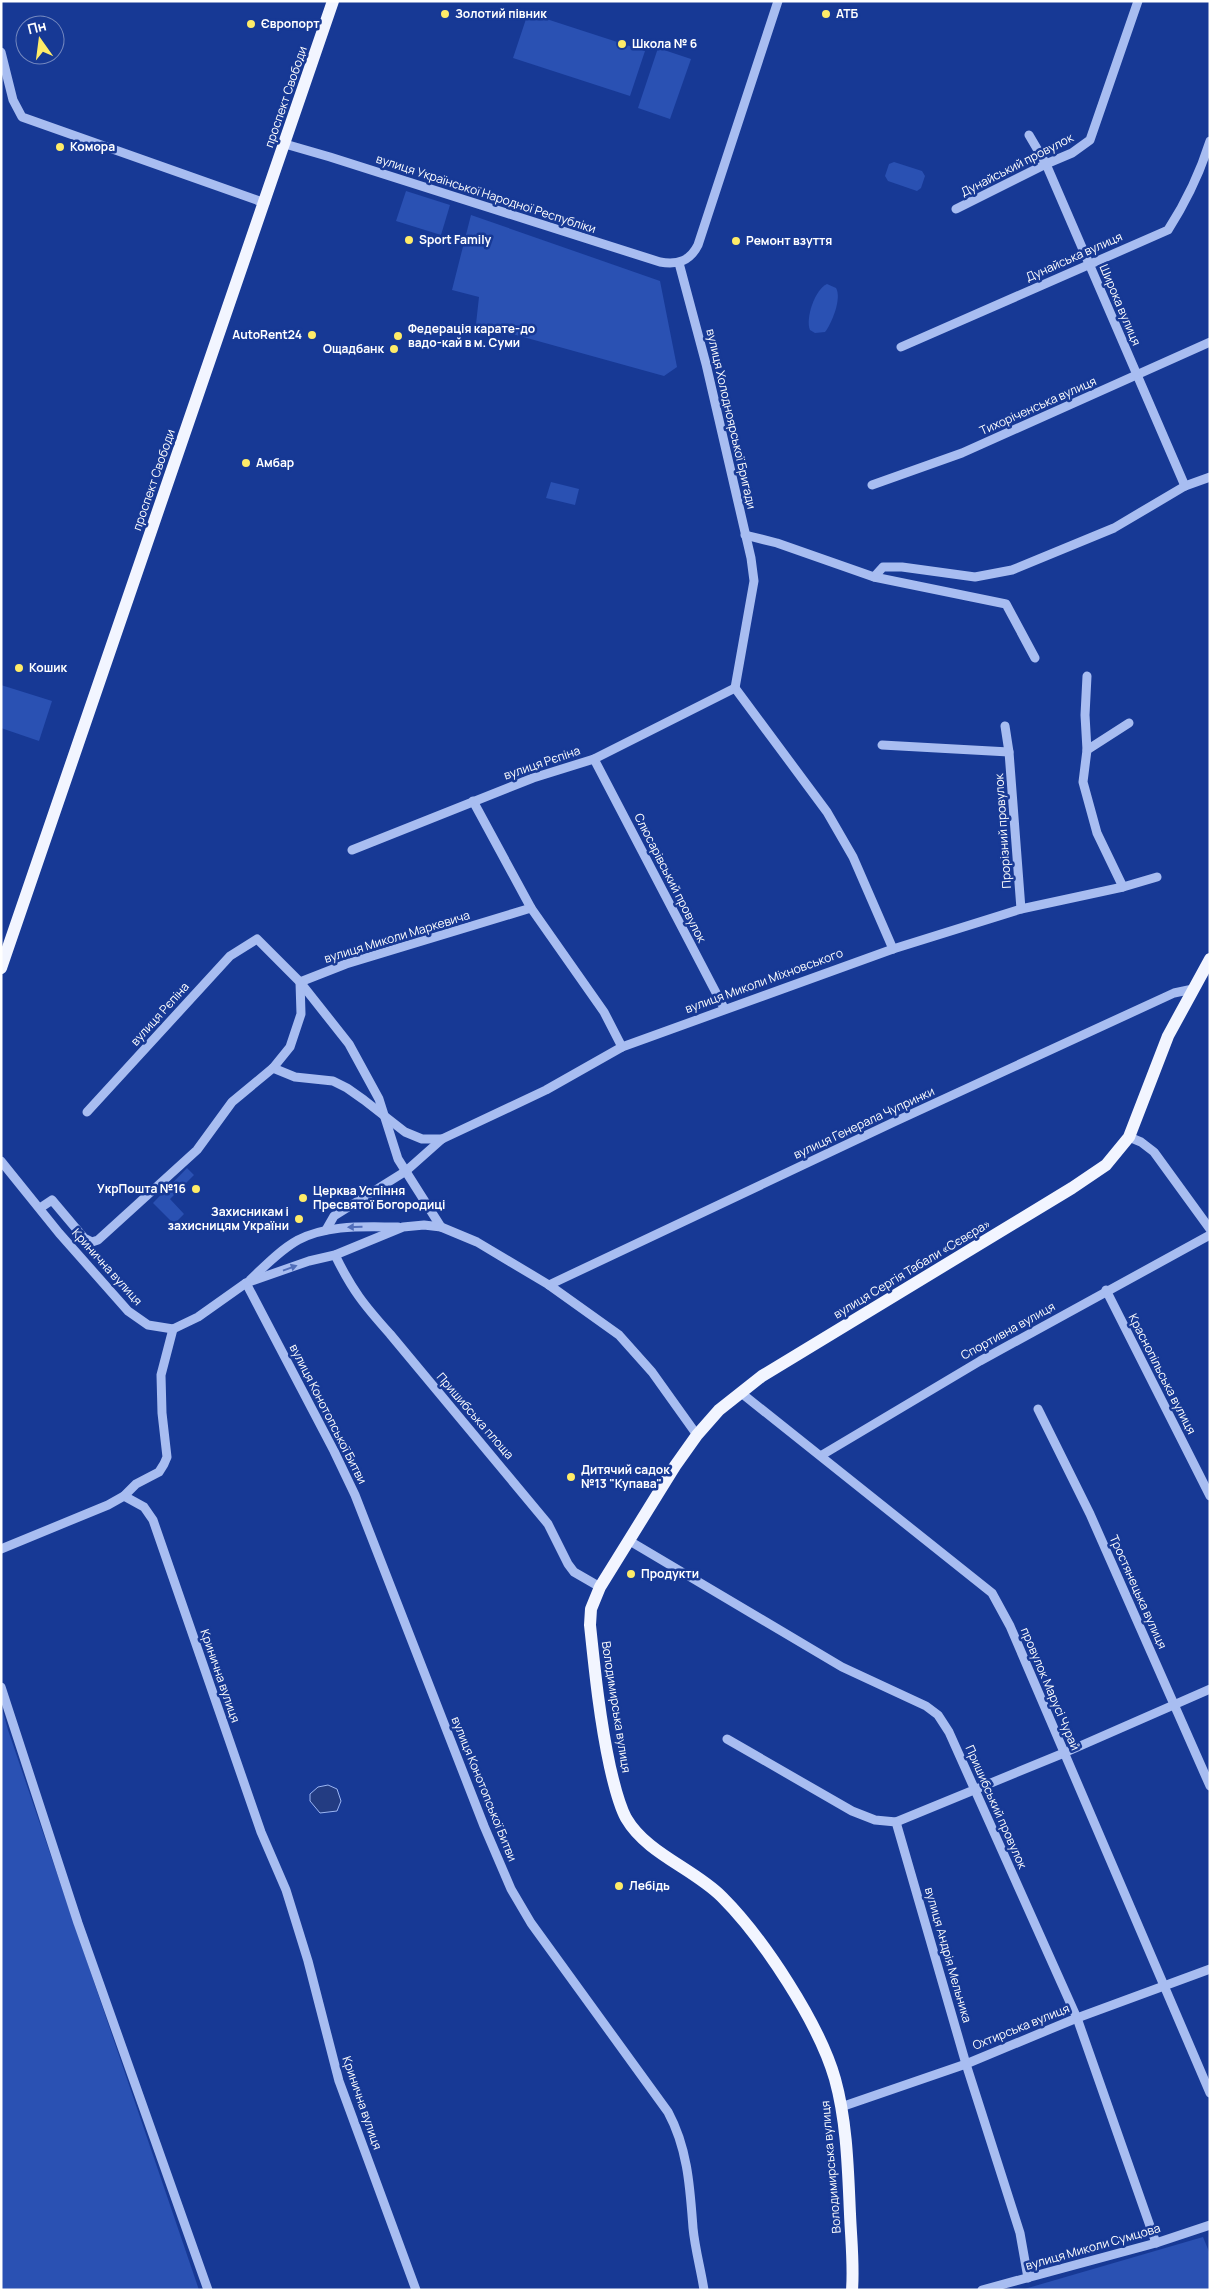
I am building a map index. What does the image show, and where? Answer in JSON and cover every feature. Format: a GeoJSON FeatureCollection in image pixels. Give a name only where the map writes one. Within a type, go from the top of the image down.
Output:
{"type":"FeatureCollection","features":[{"type":"Feature","properties":{"kind":"main road","name":"проспект Свободи"},"geometry":{"type":"LineString","coordinates":[[1,968],[333,1]]}},
{"type":"Feature","properties":{"kind":"main road","name":"вулиця Сергія Табали «Сєвєра»"},"geometry":{"type":"LineString","coordinates":[[600,1588],[628,1540],[697,1435],[719,1410],[740,1392],[1091,1176],[1114,1157],[1129,1137],[1168,1036],[1210,959]]}},
{"type":"Feature","properties":{"kind":"main road","name":"Володимирська вулиця"},"geometry":{"type":"LineString","coordinates":[[600,1588],[591,1609],[590,1625],[604,1740],[612,1778],[625,1816],[630,1824],[649,1842],[708,1884],[736,1912],[786,1982],[814,2030],[830,2065],[841,2106],[850,2199],[852,2290]]}},
{"type":"Feature","properties":{"kind":"street"},"geometry":{"type":"LineString","coordinates":[[680,263],[693,255],[698,245],[778,1]]}},
{"type":"Feature","properties":{"kind":"street","name":"Дунайський провулок"},"geometry":{"type":"LineString","coordinates":[[956,209],[1072,153],[1090,140],[1138,1]]}},
{"type":"Feature","properties":{"kind":"street"},"geometry":{"type":"LineString","coordinates":[[1,52],[13,100],[22,117],[265,203]]}},
{"type":"Feature","properties":{"kind":"street","name":"Широка вулиця"},"geometry":{"type":"LineString","coordinates":[[1029,136],[1046,164],[1185,486]]}},
{"type":"Feature","properties":{"kind":"street","name":"Дунайська вулиця"},"geometry":{"type":"LineString","coordinates":[[900,347],[1168,230],[1185,204],[1203,163],[1210,141]]}},
{"type":"Feature","properties":{"kind":"street","name":"вулиця Української Народної Республіки"},"geometry":{"type":"LineString","coordinates":[[285,144],[660,262],[680,263]]}},
{"type":"Feature","properties":{"kind":"street","name":"вулиця Холодноярської Бригади"},"geometry":{"type":"LineString","coordinates":[[680,263],[706,364],[751,558],[754,582],[735,688]]}},
{"type":"Feature","properties":{"kind":"street","name":"Тихоріченська вулиця"},"geometry":{"type":"LineString","coordinates":[[872,485],[962,453],[1210,342]]}},
{"type":"Feature","properties":{"kind":"street"},"geometry":{"type":"LineString","coordinates":[[874,576],[883,567],[902,567],[975,577],[1012,570],[1114,528],[1185,486],[1210,477]]}},
{"type":"Feature","properties":{"kind":"street"},"geometry":{"type":"LineString","coordinates":[[745,535],[777,543],[874,576],[1006,604],[1035,658]]}},
{"type":"Feature","properties":{"kind":"street"},"geometry":{"type":"LineString","coordinates":[[1087,676],[1085,715],[1087,750],[1083,782],[1097,833],[1123,887]]}},
{"type":"Feature","properties":{"kind":"street"},"geometry":{"type":"LineString","coordinates":[[735,688],[827,812],[853,857],[893,948]]}},
{"type":"Feature","properties":{"kind":"street","name":"вулиця Рєпіна"},"geometry":{"type":"LineString","coordinates":[[352,850],[533,778],[594,759],[735,688]]}},
{"type":"Feature","properties":{"kind":"street"},"geometry":{"type":"LineString","coordinates":[[1087,750],[1129,723]]}},
{"type":"Feature","properties":{"kind":"street","name":"Прорізний провулок"},"geometry":{"type":"LineString","coordinates":[[1005,726],[1009,752],[1021,909]]}},
{"type":"Feature","properties":{"kind":"street"},"geometry":{"type":"LineString","coordinates":[[882,745],[1009,752]]}},
{"type":"Feature","properties":{"kind":"street","name":"Слюсарівський провулок"},"geometry":{"type":"LineString","coordinates":[[594,759],[724,1008]]}},
{"type":"Feature","properties":{"kind":"street"},"geometry":{"type":"LineString","coordinates":[[473,801],[531,908],[604,1012],[622,1046]]}},
{"type":"Feature","properties":{"kind":"street","name":"вулиця Миколи Міхновського"},"geometry":{"type":"LineString","coordinates":[[326,1230],[334,1216],[406,1171],[442,1140],[546,1090],[622,1046],[893,948],[1021,909],[1123,887],[1157,876]]}},
{"type":"Feature","properties":{"kind":"street","name":"вулиця Миколи Маркевича"},"geometry":{"type":"LineString","coordinates":[[300,982],[346,964],[531,908]]}},
{"type":"Feature","properties":{"kind":"street","name":"вулиця Рєпіна"},"geometry":{"type":"LineString","coordinates":[[87,1112],[230,956],[257,939],[300,982]]}},
{"type":"Feature","properties":{"kind":"street"},"geometry":{"type":"LineString","coordinates":[[40,1208],[52,1200],[84,1238],[92,1242],[98,1240],[197,1150],[232,1102],[273,1068],[290,1047],[301,1014],[300,982]]}},
{"type":"Feature","properties":{"kind":"street"},"geometry":{"type":"LineString","coordinates":[[300,982],[350,1044],[370,1080],[385,1117],[393,1147],[441,1228]]}},
{"type":"Feature","properties":{"kind":"street","name":"вулиця Генерала Чупринки"},"geometry":{"type":"LineString","coordinates":[[549,1285],[1174,993],[1192,989]]}},
{"type":"Feature","properties":{"kind":"street"},"geometry":{"type":"LineString","coordinates":[[273,1068],[295,1077],[333,1081],[364,1100],[405,1132],[422,1139],[442,1140]]}},
{"type":"Feature","properties":{"kind":"street"},"geometry":{"type":"LineString","coordinates":[[1129,1137],[1141,1142],[1154,1152],[1210,1229]]}},
{"type":"Feature","properties":{"kind":"street","name":"Кринична вулиця"},"geometry":{"type":"LineString","coordinates":[[1,1161],[128,1311],[148,1325],[173,1329]]}},
{"type":"Feature","properties":{"kind":"street"},"geometry":{"type":"LineString","coordinates":[[1,1549],[124,1496],[136,1484],[159,1472],[167,1457],[160,1383],[173,1329],[198,1317],[246,1283],[285,1249],[299,1240],[326,1230],[424,1225],[441,1228],[477,1242],[549,1285],[619,1335],[652,1372],[697,1435]]}},
{"type":"Feature","properties":{"kind":"street"},"geometry":{"type":"LineString","coordinates":[[246,1283],[309,1261],[335,1255],[403,1226]]}},
{"type":"Feature","properties":{"kind":"street","name":"Спортивна вулиця"},"geometry":{"type":"LineString","coordinates":[[822,1455],[980,1361],[1106,1290],[1210,1235]]}},
{"type":"Feature","properties":{"kind":"street","name":"Пришибська площа"},"geometry":{"type":"LineString","coordinates":[[335,1255],[348,1282],[362,1304],[390,1334],[548,1524],[568,1564],[580,1576],[600,1588]]}},
{"type":"Feature","properties":{"kind":"street","name":"вулиця Конотопської Битви"},"geometry":{"type":"LineString","coordinates":[[246,1283],[355,1495],[484,1826],[512,1889],[531,1923],[668,2112],[676,2126],[682,2142],[690,2183],[693,2228],[704,2290]]}},
{"type":"Feature","properties":{"kind":"street","name":"Краснопільська вулиця"},"geometry":{"type":"LineString","coordinates":[[1106,1290],[1210,1496]]}},
{"type":"Feature","properties":{"kind":"street","name":"провулок Марусі Чурай"},"geometry":{"type":"LineString","coordinates":[[740,1392],[822,1455],[992,1593],[1010,1626],[1210,2093]]}},
{"type":"Feature","properties":{"kind":"street","name":"Тростянецька вулиця"},"geometry":{"type":"LineString","coordinates":[[1038,1409],[1090,1514],[1210,1786]]}},
{"type":"Feature","properties":{"kind":"street","name":"Кринична вулиця"},"geometry":{"type":"LineString","coordinates":[[124,1496],[144,1507],[153,1520],[261,1832],[286,1890],[308,1961],[339,2081],[416,2290]]}},
{"type":"Feature","properties":{"kind":"street","name":"Пришибський провулок"},"geometry":{"type":"LineString","coordinates":[[628,1540],[842,1667],[926,1706],[938,1716],[949,1732],[1077,2018],[1156,2243]]}},
{"type":"Feature","properties":{"kind":"street"},"geometry":{"type":"LineString","coordinates":[[1,1687],[78,1923],[208,2290]]}},
{"type":"Feature","properties":{"kind":"street"},"geometry":{"type":"LineString","coordinates":[[727,1740],[852,1811],[875,1820],[896,1822],[1064,1753],[1210,1689]]}},
{"type":"Feature","properties":{"kind":"street","name":"вулиця Андрія Мельника"},"geometry":{"type":"LineString","coordinates":[[896,1822],[966,2064],[1020,2233],[1028,2278]]}},
{"type":"Feature","properties":{"kind":"street","name":"Охтирська вулиця"},"geometry":{"type":"LineString","coordinates":[[841,2106],[966,2064],[1077,2018],[1210,1969]]}},
{"type":"Feature","properties":{"kind":"street","name":"вулиця Миколи Сумцова"},"geometry":{"type":"LineString","coordinates":[[982,2290],[1156,2243],[1210,2225]]}},
{"type":"Feature","properties":{"kind":"shaded area"},"geometry":{"type":"Polygon","coordinates":[[[528,13],[645,51],[630,96],[513,58],[528,13]]]}},
{"type":"Feature","properties":{"kind":"shaded area"},"geometry":{"type":"Polygon","coordinates":[[[658,48],[691,59],[670,119],[638,108],[658,48]]]}},
{"type":"Feature","properties":{"kind":"shaded area"},"geometry":{"type":"Polygon","coordinates":[[[894,162],[922,171],[925,176],[921,188],[917,191],[888,181],[885,176],[889,164],[894,162]]]}},
{"type":"Feature","properties":{"kind":"shaded area"},"geometry":{"type":"Polygon","coordinates":[[[406,191],[450,205],[441,235],[396,221],[406,191]]]}},
{"type":"Feature","properties":{"kind":"shaded area"},"geometry":{"type":"Polygon","coordinates":[[[471,215],[660,281],[677,367],[664,376],[476,324],[479,297],[452,290],[471,215]]]}},
{"type":"Feature","properties":{"kind":"shaded area"},"geometry":{"type":"Polygon","coordinates":[[[827,284],[836,288],[838,292],[837,304],[831,323],[825,332],[815,333],[810,330],[810,312],[815,298],[827,284]]]}},
{"type":"Feature","properties":{"kind":"shaded area"},"geometry":{"type":"Polygon","coordinates":[[[551,482],[579,489],[575,505],[546,498],[551,482]]]}},
{"type":"Feature","properties":{"kind":"shaded area"},"geometry":{"type":"Polygon","coordinates":[[[1,685],[52,701],[39,741],[1,728],[1,685]]]}},
{"type":"Feature","properties":{"kind":"shaded area"},"geometry":{"type":"Polygon","coordinates":[[[187,1168],[194,1175],[170,1199],[184,1214],[174,1224],[153,1203],[187,1168]]]}},
{"type":"Feature","properties":{"kind":"shaded area"},"geometry":{"type":"Polygon","coordinates":[[[1,1705],[8,1730],[199,2290],[1,2290],[1,1705]]]}},
{"type":"Feature","properties":{"kind":"shaded area"},"geometry":{"type":"Polygon","coordinates":[[[328,1785],[337,1789],[341,1801],[337,1811],[320,1813],[310,1801],[310,1794],[318,1787],[328,1785]]]}},
{"type":"Feature","properties":{"kind":"shaded area"},"geometry":{"type":"Polygon","coordinates":[[[1203,2237],[1210,2254],[1210,2290],[1021,2290],[1203,2237]]]}},
{"type":"Feature","properties":{"kind":"place","name":"Золотий півник"},"geometry":{"type":"Point","coordinates":[445,14]}},
{"type":"Feature","properties":{"kind":"place","name":"АТБ"},"geometry":{"type":"Point","coordinates":[826,14]}},
{"type":"Feature","properties":{"kind":"place","name":"Європорт"},"geometry":{"type":"Point","coordinates":[251,24]}},
{"type":"Feature","properties":{"kind":"place","name":"Школа № 6"},"geometry":{"type":"Point","coordinates":[622,44]}},
{"type":"Feature","properties":{"kind":"place","name":"Комора"},"geometry":{"type":"Point","coordinates":[60,147]}},
{"type":"Feature","properties":{"kind":"place","name":"Sport Family"},"geometry":{"type":"Point","coordinates":[409,240]}},
{"type":"Feature","properties":{"kind":"place","name":"Ремонт взуття"},"geometry":{"type":"Point","coordinates":[736,241]}},
{"type":"Feature","properties":{"kind":"place","name":"AutoRent24"},"geometry":{"type":"Point","coordinates":[312,335]}},
{"type":"Feature","properties":{"kind":"place","name":"Федерація карате-до вадо-кай в м. Суми"},"geometry":{"type":"Point","coordinates":[398,336]}},
{"type":"Feature","properties":{"kind":"place","name":"Ощадбанк"},"geometry":{"type":"Point","coordinates":[394,349]}},
{"type":"Feature","properties":{"kind":"place","name":"Амбар"},"geometry":{"type":"Point","coordinates":[246,463]}},
{"type":"Feature","properties":{"kind":"place","name":"Кошик"},"geometry":{"type":"Point","coordinates":[19,668]}},
{"type":"Feature","properties":{"kind":"place","name":"УкрПошта №16"},"geometry":{"type":"Point","coordinates":[196,1189]}},
{"type":"Feature","properties":{"kind":"place","name":"Церква Успіння Пресвятої Богородиці"},"geometry":{"type":"Point","coordinates":[303,1198]}},
{"type":"Feature","properties":{"kind":"place","name":"Захисникам і захисницям України"},"geometry":{"type":"Point","coordinates":[299,1219]}},
{"type":"Feature","properties":{"kind":"place","name":"Дитячий садок №13 \"Купава\""},"geometry":{"type":"Point","coordinates":[571,1477]}},
{"type":"Feature","properties":{"kind":"place","name":"Продукти"},"geometry":{"type":"Point","coordinates":[631,1574]}},
{"type":"Feature","properties":{"kind":"place","name":"Лебідь"},"geometry":{"type":"Point","coordinates":[619,1886]}}]}
